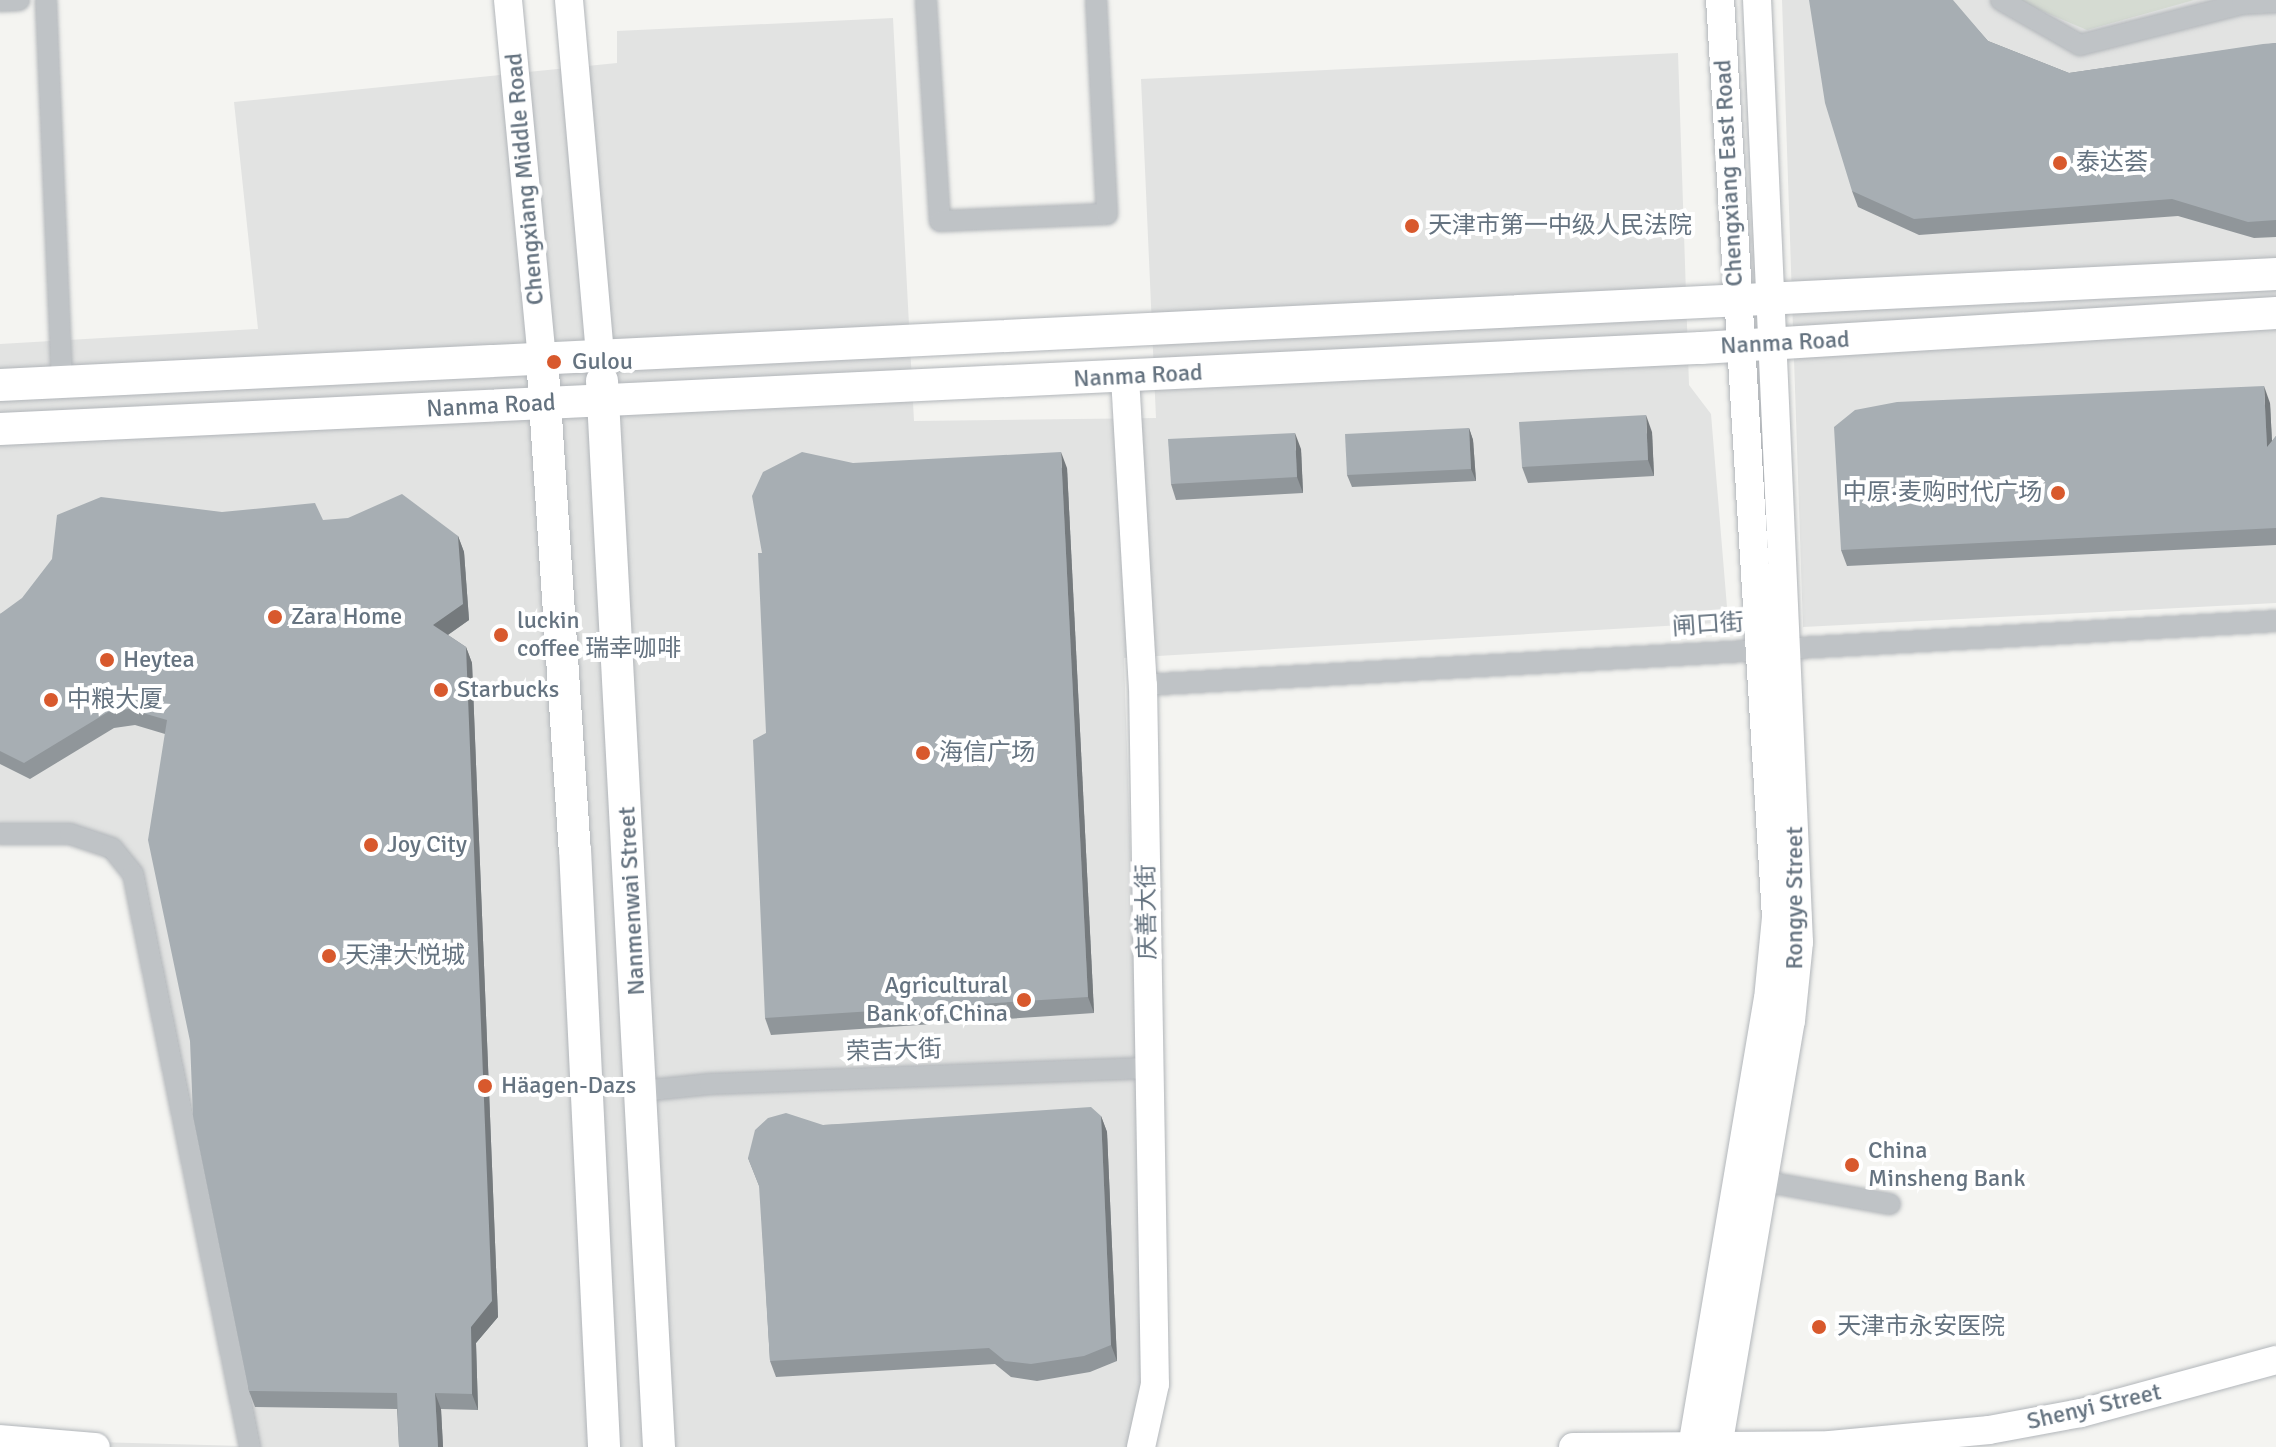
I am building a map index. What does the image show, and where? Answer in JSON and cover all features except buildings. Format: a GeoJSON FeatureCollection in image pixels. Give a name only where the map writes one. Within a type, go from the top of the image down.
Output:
{"type":"FeatureCollection","features":[{"type":"Feature","properties":{"kind":"main road","name":"Nanma Road"},"geometry":{"type":"LineString","coordinates":[[0,385],[600,354],[1736,304],[2276,274]]}},
{"type":"Feature","properties":{"kind":"main road","name":"Nanma Road"},"geometry":{"type":"LineString","coordinates":[[0,429],[1739,346],[2276,313]]}},
{"type":"Feature","properties":{"kind":"main road","name":"Nanmenwai Street"},"geometry":{"type":"LineString","coordinates":[[600,354],[659,1447]]}},
{"type":"Feature","properties":{"kind":"main road"},"geometry":{"type":"LineString","coordinates":[[542,357],[575,849],[604,1447]]}},
{"type":"Feature","properties":{"kind":"street"},"geometry":{"type":"LineString","coordinates":[[0,1],[19,0]]}},
{"type":"Feature","properties":{"kind":"street"},"geometry":{"type":"LineString","coordinates":[[46,0],[62,382]]}},
{"type":"Feature","properties":{"kind":"street","name":"Chengxiang Middle Road"},"geometry":{"type":"LineString","coordinates":[[508,0],[542,357]]}},
{"type":"Feature","properties":{"kind":"street"},"geometry":{"type":"LineString","coordinates":[[569,0],[600,354]]}},
{"type":"Feature","properties":{"kind":"street"},"geometry":{"type":"LineString","coordinates":[[926,0],[940,221],[1107,214],[1096,0]]}},
{"type":"Feature","properties":{"kind":"street","name":"Chengxiang East Road"},"geometry":{"type":"LineString","coordinates":[[1720,0],[1739,346]]}},
{"type":"Feature","properties":{"kind":"street","name":"Chengxiang East Road"},"geometry":{"type":"LineString","coordinates":[[1757,0],[1771,344]]}},
{"type":"Feature","properties":{"kind":"street"},"geometry":{"type":"LineString","coordinates":[[2001,0],[2080,45],[2242,4],[2276,2]]}},
{"type":"Feature","properties":{"kind":"street","name":"Rongye Street"},"geometry":{"type":"LineString","coordinates":[[1692,1446],[1768,999],[1776,917],[1771,344]]}},
{"type":"Feature","properties":{"kind":"street","name":"Rongye Street"},"geometry":{"type":"LineString","coordinates":[[1718,1446],[1799,942],[1773,647],[1739,346]]}},
{"type":"Feature","properties":{"kind":"street","name":"庆善大街"},"geometry":{"type":"LineString","coordinates":[[1125,377],[1143,685],[1155,1384],[1141,1447]]}},
{"type":"Feature","properties":{"kind":"street","name":"闸口街"},"geometry":{"type":"LineString","coordinates":[[1143,685],[1773,647],[2276,621]]}},
{"type":"Feature","properties":{"kind":"street"},"geometry":{"type":"LineString","coordinates":[[0,834],[70,834],[112,848],[133,874],[250,1447]]}},
{"type":"Feature","properties":{"kind":"street","name":"荣吉大街"},"geometry":{"type":"LineString","coordinates":[[642,1091],[710,1084],[1149,1068]]}},
{"type":"Feature","properties":{"kind":"street"},"geometry":{"type":"LineString","coordinates":[[1762,1181],[1890,1204]]}},
{"type":"Feature","properties":{"kind":"street","name":"Shenyi Street"},"geometry":{"type":"LineString","coordinates":[[1573,1447],[1830,1445],[1989,1430],[2081,1413],[2276,1360]]}},
{"type":"Feature","properties":{"kind":"street","name":"Shenyi Street"},"geometry":{"type":"LineString","coordinates":[[1990,1447],[2276,1381]]}},
{"type":"Feature","properties":{"kind":"street"},"geometry":{"type":"LineString","coordinates":[[0,1439],[96,1447]]}},
{"type":"Feature","properties":{"kind":"shaded area"},"geometry":{"type":"Polygon","coordinates":[[[1782,0],[2276,0],[2276,603],[1803,627],[1782,0]]]}},
{"type":"Feature","properties":{"kind":"shaded area"},"geometry":{"type":"Polygon","coordinates":[[[2016,0],[2194,0],[2087,30],[2016,0]]]}},
{"type":"Feature","properties":{"kind":"shaded area"},"geometry":{"type":"Polygon","coordinates":[[[893,18],[914,421],[1156,418],[1141,79],[1678,53],[1689,385],[1711,414],[1727,607],[1716,623],[1124,658],[1150,1447],[60,1447],[58,1441],[244,1446],[129,871],[73,839],[0,838],[0,344],[258,329],[234,102],[617,63],[617,31],[893,18]]]}},
{"type":"Feature","properties":{"kind":"place","name":"泰达荟"},"geometry":{"type":"Point","coordinates":[2060,163]}},
{"type":"Feature","properties":{"kind":"place","name":"天津市第一中级人民法院"},"geometry":{"type":"Point","coordinates":[1412,226]}},
{"type":"Feature","properties":{"kind":"place","name":"Gulou"},"geometry":{"type":"Point","coordinates":[554,362]}},
{"type":"Feature","properties":{"kind":"place","name":"中原·麦购时代广场"},"geometry":{"type":"Point","coordinates":[2058,493]}},
{"type":"Feature","properties":{"kind":"place","name":"Zara Home"},"geometry":{"type":"Point","coordinates":[275,617]}},
{"type":"Feature","properties":{"kind":"place","name":"luckin coffee 瑞幸咖啡"},"geometry":{"type":"Point","coordinates":[501,635]}},
{"type":"Feature","properties":{"kind":"place","name":"Heytea"},"geometry":{"type":"Point","coordinates":[107,660]}},
{"type":"Feature","properties":{"kind":"place","name":"Starbucks"},"geometry":{"type":"Point","coordinates":[441,690]}},
{"type":"Feature","properties":{"kind":"place","name":"中粮大厦"},"geometry":{"type":"Point","coordinates":[51,700]}},
{"type":"Feature","properties":{"kind":"place","name":"海信广场"},"geometry":{"type":"Point","coordinates":[923,753]}},
{"type":"Feature","properties":{"kind":"place","name":"Joy City"},"geometry":{"type":"Point","coordinates":[371,845]}},
{"type":"Feature","properties":{"kind":"place","name":"天津大悦城"},"geometry":{"type":"Point","coordinates":[329,956]}},
{"type":"Feature","properties":{"kind":"place","name":"Agricultural Bank of China"},"geometry":{"type":"Point","coordinates":[1024,1000]}},
{"type":"Feature","properties":{"kind":"place","name":"Häagen-Dazs"},"geometry":{"type":"Point","coordinates":[485,1086]}},
{"type":"Feature","properties":{"kind":"place","name":"China Minsheng Bank"},"geometry":{"type":"Point","coordinates":[1852,1165]}},
{"type":"Feature","properties":{"kind":"place","name":"天津市永安医院"},"geometry":{"type":"Point","coordinates":[1819,1327]}}]}
